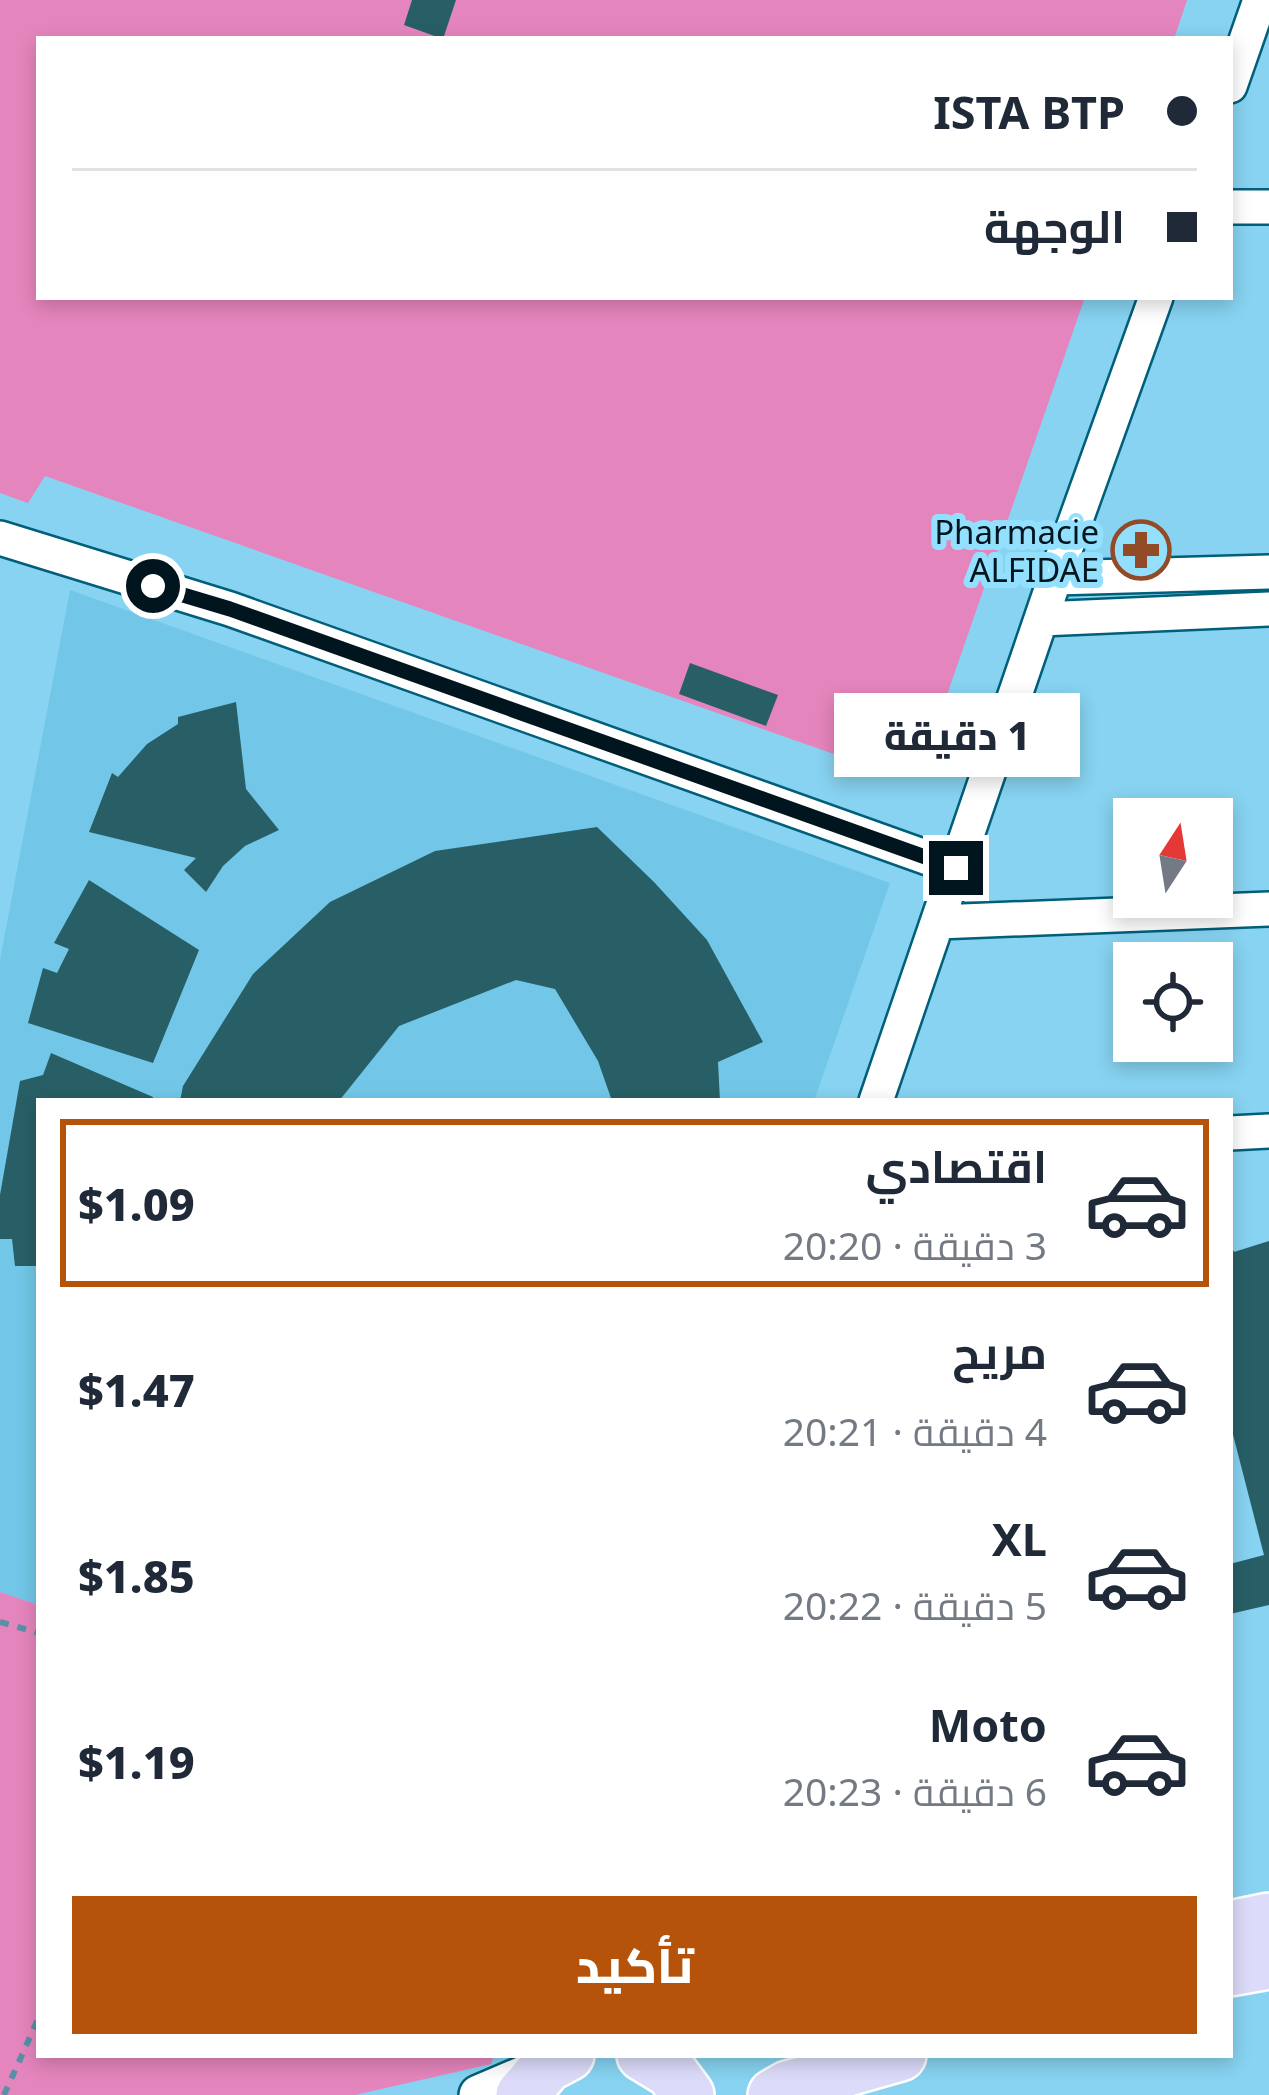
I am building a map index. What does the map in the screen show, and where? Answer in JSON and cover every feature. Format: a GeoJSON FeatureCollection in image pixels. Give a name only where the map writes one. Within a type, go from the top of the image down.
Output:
{"type":"FeatureCollection","features":[{"type":"Feature","properties":{"kind":"main road"},"geometry":{"type":"LineString","coordinates":[[1233,1927],[1269,1919]]}},
{"type":"Feature","properties":{"kind":"main road"},"geometry":{"type":"LineString","coordinates":[[1233,1969],[1269,1963]]}},
{"type":"Feature","properties":{"kind":"main road"},"geometry":{"type":"LineString","coordinates":[[648,2058],[670,2072],[688,2095]]}},
{"type":"Feature","properties":{"kind":"main road"},"geometry":{"type":"LineString","coordinates":[[774,2095],[788,2087],[835,2083],[892,2058]]}},
{"type":"Feature","properties":{"kind":"street"},"geometry":{"type":"LineString","coordinates":[[1233,77],[1260,0]]}},
{"type":"Feature","properties":{"kind":"street"},"geometry":{"type":"LineString","coordinates":[[1233,208],[1269,207]]}},
{"type":"Feature","properties":{"kind":"street"},"geometry":{"type":"LineString","coordinates":[[877,1098],[1155,300]]}},
{"type":"Feature","properties":{"kind":"street"},"geometry":{"type":"LineString","coordinates":[[0,538],[230,609],[956,868]]}},
{"type":"Feature","properties":{"kind":"street"},"geometry":{"type":"LineString","coordinates":[[1055,578],[1269,572]]}},
{"type":"Feature","properties":{"kind":"street"},"geometry":{"type":"LineString","coordinates":[[1041,619],[1269,609]]}},
{"type":"Feature","properties":{"kind":"street"},"geometry":{"type":"LineString","coordinates":[[938,922],[1269,909]]}},
{"type":"Feature","properties":{"kind":"street"},"geometry":{"type":"LineString","coordinates":[[1233,1133],[1269,1130]]}},
{"type":"Feature","properties":{"kind":"street"},"geometry":{"type":"LineString","coordinates":[[479,2095],[546,2072]]}},
{"type":"Feature","properties":{"kind":"path"},"geometry":{"type":"LineString","coordinates":[[0,1622],[36,1632]]}},
{"type":"Feature","properties":{"kind":"path"},"geometry":{"type":"LineString","coordinates":[[4,2095],[36,2024]]}},
{"type":"Feature","properties":{"kind":"shaded area"},"geometry":{"type":"Polygon","coordinates":[[[0,0],[1187,0],[1175,36],[36,36],[36,300],[1084,300],[940,715],[920,708],[855,737],[848,759],[45,476],[28,503],[0,493],[0,0]]]}},
{"type":"Feature","properties":{"kind":"shaded area"},"geometry":{"type":"Polygon","coordinates":[[[70,590],[890,883],[815,1098],[36,1098],[36,1604],[0,1592],[0,960],[70,590]]]}},
{"type":"Feature","properties":{"kind":"shaded area"},"geometry":{"type":"Polygon","coordinates":[[[0,1592],[36,1604],[36,2058],[493,2058],[491,2064],[355,2095],[0,2095],[0,1592]]]}},
{"type":"Feature","properties":{"kind":"building"},"geometry":{"type":"Polygon","coordinates":[[[412,0],[456,0],[444,36],[404,25],[412,0]]]}},
{"type":"Feature","properties":{"kind":"building"},"geometry":{"type":"Polygon","coordinates":[[[690,663],[778,695],[766,726],[679,694],[690,663]]]}},
{"type":"Feature","properties":{"kind":"building"},"geometry":{"type":"Polygon","coordinates":[[[236,702],[246,789],[279,830],[245,846],[223,866],[206,892],[184,870],[196,858],[89,832],[112,773],[118,777],[147,744],[178,724],[178,717],[236,702]]]}},
{"type":"Feature","properties":{"kind":"building"},"geometry":{"type":"Polygon","coordinates":[[[597,827],[707,940],[763,1042],[718,1062],[720,1098],[611,1098],[598,1061],[555,989],[516,980],[399,1026],[341,1098],[181,1098],[183,1086],[253,974],[330,902],[435,851],[597,827]]]}},
{"type":"Feature","properties":{"kind":"building"},"geometry":{"type":"Polygon","coordinates":[[[89,880],[199,950],[153,1063],[28,1023],[43,968],[57,973],[69,949],[54,943],[89,880]]]}},
{"type":"Feature","properties":{"kind":"building"},"geometry":{"type":"Polygon","coordinates":[[[51,1053],[153,1097],[36,1098],[36,1266],[15,1266],[12,1239],[0,1239],[0,1195],[20,1081],[43,1075],[51,1053]]]}},
{"type":"Feature","properties":{"kind":"building"},"geometry":{"type":"Polygon","coordinates":[[[1269,1241],[1269,1605],[1233,1613],[1233,1563],[1264,1555],[1233,1435],[1234,1252],[1269,1241]]]}},
{"type":"Feature","properties":{"kind":"place","name":"Pharmacie ALFIDAE"},"geometry":{"type":"Point","coordinates":[1141,550]}},
{"type":"Feature","properties":{"kind":"route"},"geometry":{"type":"LineString","coordinates":[[153,586],[230,609],[956,868]]}}]}
